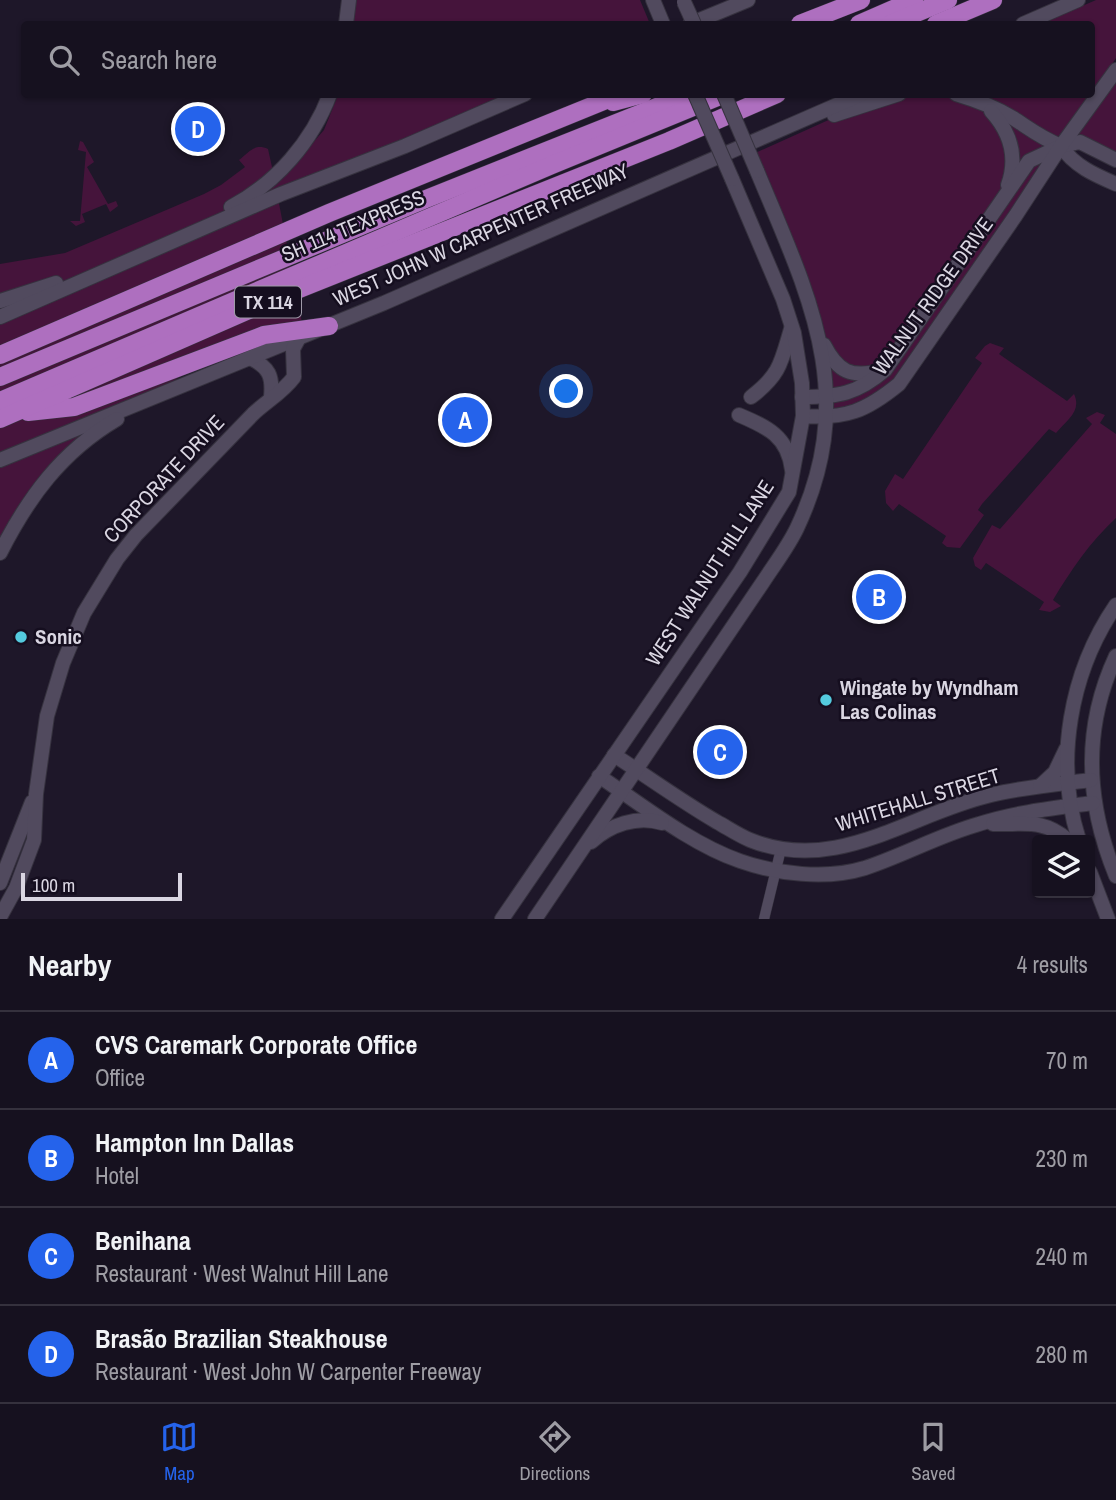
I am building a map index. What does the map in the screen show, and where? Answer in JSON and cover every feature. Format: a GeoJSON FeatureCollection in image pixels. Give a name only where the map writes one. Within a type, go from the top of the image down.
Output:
{"type":"FeatureCollection","features":[{"type":"Feature","properties":{"kind":"highway"},"geometry":{"type":"LineString","coordinates":[[808,21],[861,0]]}},
{"type":"Feature","properties":{"kind":"highway"},"geometry":{"type":"LineString","coordinates":[[866,21],[914,0]]}},
{"type":"Feature","properties":{"kind":"highway"},"geometry":{"type":"LineString","coordinates":[[897,21],[948,0]]}},
{"type":"Feature","properties":{"kind":"highway"},"geometry":{"type":"LineString","coordinates":[[943,21],[993,0]]}},
{"type":"Feature","properties":{"kind":"highway","name":"TX 114"},"geometry":{"type":"LineString","coordinates":[[0,355],[261,242],[611,98]]}},
{"type":"Feature","properties":{"kind":"highway"},"geometry":{"type":"LineString","coordinates":[[585,109],[628,98]]}},
{"type":"Feature","properties":{"kind":"highway","name":"SH 114 TEXPRESS"},"geometry":{"type":"LineString","coordinates":[[0,377],[426,199],[679,98]]}},
{"type":"Feature","properties":{"kind":"highway","name":"SH 114 TEXPRESS"},"geometry":{"type":"LineString","coordinates":[[4,411],[552,165],[714,98]]}},
{"type":"Feature","properties":{"kind":"highway"},"geometry":{"type":"LineString","coordinates":[[527,196],[551,177],[724,104],[729,98]]}},
{"type":"Feature","properties":{"kind":"highway","name":"WEST JOHN W CARPENTER FREEWAY"},"geometry":{"type":"LineString","coordinates":[[4,411],[527,196],[669,141],[768,98]]}},
{"type":"Feature","properties":{"kind":"highway"},"geometry":{"type":"LineString","coordinates":[[68,348],[261,242]]}},
{"type":"Feature","properties":{"kind":"highway"},"geometry":{"type":"LineString","coordinates":[[4,411],[74,407],[264,335],[329,326]]}},
{"type":"Feature","properties":{"kind":"main road"},"geometry":{"type":"LineString","coordinates":[[346,21],[349,0]]}},
{"type":"Feature","properties":{"kind":"main road"},"geometry":{"type":"LineString","coordinates":[[653,0],[661,20]]}},
{"type":"Feature","properties":{"kind":"main road"},"geometry":{"type":"LineString","coordinates":[[699,21],[748,0]]}},
{"type":"Feature","properties":{"kind":"main road"},"geometry":{"type":"LineString","coordinates":[[1030,21],[1078,0]]}},
{"type":"Feature","properties":{"kind":"main road"},"geometry":{"type":"LineString","coordinates":[[684,1],[691,21]]}},
{"type":"Feature","properties":{"kind":"main road","name":"WALNUT RIDGE DRIVE"},"geometry":{"type":"LineString","coordinates":[[803,416],[827,418],[857,412],[870,407],[899,384],[1116,70]]}},
{"type":"Feature","properties":{"kind":"main road"},"geometry":{"type":"LineString","coordinates":[[186,235],[201,223],[245,200],[283,168],[310,135],[328,98]]}},
{"type":"Feature","properties":{"kind":"main road"},"geometry":{"type":"LineString","coordinates":[[0,317],[186,235],[515,98]]}},
{"type":"Feature","properties":{"kind":"main road","name":"WEST WALNUT HILL LANE"},"geometry":{"type":"LineString","coordinates":[[502,919],[740,572],[776,515],[793,479],[803,416],[802,383],[792,327],[783,299],[697,98]]}},
{"type":"Feature","properties":{"kind":"main road"},"geometry":{"type":"LineString","coordinates":[[535,919],[796,531],[817,475],[828,397],[826,371],[817,332],[807,292],[726,98]]}},
{"type":"Feature","properties":{"kind":"main road","name":"WEST JOHN W CARPENTER FREEWAY"},"geometry":{"type":"LineString","coordinates":[[0,460],[329,326],[853,98]]}},
{"type":"Feature","properties":{"kind":"main road"},"geometry":{"type":"LineString","coordinates":[[788,127],[887,98]]}},
{"type":"Feature","properties":{"kind":"main road"},"geometry":{"type":"LineString","coordinates":[[968,98],[1013,118],[1040,138],[1061,146],[1080,142],[1116,160]]}},
{"type":"Feature","properties":{"kind":"main road"},"geometry":{"type":"LineString","coordinates":[[983,103],[1002,123],[1014,156],[1013,170],[1004,196]]}},
{"type":"Feature","properties":{"kind":"main road"},"geometry":{"type":"LineString","coordinates":[[1061,146],[1068,157],[1094,175],[1116,184]]}},
{"type":"Feature","properties":{"kind":"main road","name":"WALNUT RIDGE DRIVE"},"geometry":{"type":"LineString","coordinates":[[802,397],[848,394],[885,370],[1029,161],[1061,146]]}},
{"type":"Feature","properties":{"kind":"main road"},"geometry":{"type":"LineString","coordinates":[[0,301],[65,281],[119,258],[150,252]]}},
{"type":"Feature","properties":{"kind":"main road"},"geometry":{"type":"LineString","coordinates":[[751,397],[767,385],[780,368],[792,327]]}},
{"type":"Feature","properties":{"kind":"main road"},"geometry":{"type":"LineString","coordinates":[[817,332],[832,360],[846,372],[862,376],[885,370]]}},
{"type":"Feature","properties":{"kind":"main road","name":"CORPORATE DRIVE"},"geometry":{"type":"LineString","coordinates":[[0,917],[15,890],[34,840],[36,794],[47,716],[63,663],[84,613],[136,535],[271,397],[284,391],[294,377],[293,349],[299,338]]}},
{"type":"Feature","properties":{"kind":"main road"},"geometry":{"type":"LineString","coordinates":[[250,358],[264,365],[270,373],[271,397]]}},
{"type":"Feature","properties":{"kind":"main road"},"geometry":{"type":"LineString","coordinates":[[0,553],[20,513],[39,486],[61,464],[101,428],[160,394]]}},
{"type":"Feature","properties":{"kind":"main road"},"geometry":{"type":"LineString","coordinates":[[739,415],[769,428],[779,438],[789,458],[793,479]]}},
{"type":"Feature","properties":{"kind":"main road"},"geometry":{"type":"LineString","coordinates":[[1078,835],[1070,806],[1068,783],[1068,745],[1077,688],[1089,653],[1116,605]]}},
{"type":"Feature","properties":{"kind":"main road"},"geometry":{"type":"LineString","coordinates":[[1116,656],[1103,688],[1096,718],[1091,780],[1093,803],[1107,855],[1116,876]]}},
{"type":"Feature","properties":{"kind":"main road"},"geometry":{"type":"LineString","coordinates":[[1039,787],[1055,772],[1068,745]]}},
{"type":"Feature","properties":{"kind":"main road","name":"WHITEHALL STREET"},"geometry":{"type":"LineString","coordinates":[[614,755],[749,840],[781,849],[841,848],[869,841],[990,795],[1091,780]]}},
{"type":"Feature","properties":{"kind":"main road","name":"WHITEHALL STREET"},"geometry":{"type":"LineString","coordinates":[[599,776],[697,841],[738,860],[775,871],[830,874],[863,868],[978,824],[1011,815],[1093,803]]}},
{"type":"Feature","properties":{"kind":"main road","name":"CORPORATE DRIVE"},"geometry":{"type":"LineString","coordinates":[[0,882],[36,794]]}},
{"type":"Feature","properties":{"kind":"main road"},"geometry":{"type":"LineString","coordinates":[[578,855],[594,839],[613,827],[632,821],[653,820],[677,828]]}},
{"type":"Feature","properties":{"kind":"main road"},"geometry":{"type":"LineString","coordinates":[[978,824],[1034,823],[1050,827],[1061,835]]}},
{"type":"Feature","properties":{"kind":"main road"},"geometry":{"type":"LineString","coordinates":[[0,882],[15,890]]}},
{"type":"Feature","properties":{"kind":"main road"},"geometry":{"type":"LineString","coordinates":[[1095,885],[1108,919]]}},
{"type":"Feature","properties":{"kind":"street"},"geometry":{"type":"LineString","coordinates":[[764,919],[781,849]]}},
{"type":"Feature","properties":{"kind":"shaded area"},"geometry":{"type":"Polygon","coordinates":[[[356,0],[640,0],[649,21],[352,21],[356,0]]]}},
{"type":"Feature","properties":{"kind":"shaded area"},"geometry":{"type":"Polygon","coordinates":[[[1096,0],[1116,0],[1116,58],[1095,90],[1095,21],[1048,21],[1096,0]]]}},
{"type":"Feature","properties":{"kind":"shaded area"},"geometry":{"type":"Polygon","coordinates":[[[1116,78],[1116,154],[1078,134],[1116,78]]]}},
{"type":"Feature","properties":{"kind":"shaded area"},"geometry":{"type":"Polygon","coordinates":[[[337,98],[504,98],[277,193],[302,323],[181,376],[73,448],[33,487],[0,540],[0,264],[65,253],[204,194],[245,167],[239,160],[256,148],[268,149],[276,185],[324,130],[337,98]]]}},
{"type":"Feature","properties":{"kind":"shaded area"},"geometry":{"type":"Polygon","coordinates":[[[877,98],[1089,98],[903,378],[866,404],[830,415],[829,366],[753,154],[877,98]]]}},
{"type":"Feature","properties":{"kind":"shaded area"},"geometry":{"type":"Polygon","coordinates":[[[80,141],[94,162],[87,167],[108,204],[116,201],[118,206],[110,212],[106,204],[82,214],[85,222],[76,226],[70,221],[80,221],[86,152],[78,150],[80,141]]]}},
{"type":"Feature","properties":{"kind":"shaded area"},"geometry":{"type":"Polygon","coordinates":[[[990,343],[1004,348],[999,354],[1067,401],[1074,394],[1075,410],[1056,433],[1049,429],[982,504],[978,510],[984,515],[960,548],[947,547],[942,543],[946,536],[899,504],[893,511],[886,503],[885,491],[895,474],[903,479],[982,363],[975,358],[990,343]]]}},
{"type":"Feature","properties":{"kind":"shaded area"},"geometry":{"type":"Polygon","coordinates":[[[1097,412],[1105,415],[1100,423],[1116,434],[1116,518],[1089,547],[1053,600],[1061,606],[1050,612],[1039,610],[1044,602],[986,563],[981,570],[975,566],[973,558],[992,525],[1000,529],[1092,424],[1086,418],[1097,412]]]}},
{"type":"Feature","properties":{"kind":"place","name":"Brasão Brazilian Steakhouse"},"geometry":{"type":"Point","coordinates":[198,129]}},
{"type":"Feature","properties":{"kind":"place","name":"CVS Caremark Corporate Office"},"geometry":{"type":"Point","coordinates":[465,420]}},
{"type":"Feature","properties":{"kind":"place","name":"Hampton Inn Dallas"},"geometry":{"type":"Point","coordinates":[879,597]}},
{"type":"Feature","properties":{"kind":"place","name":"Sonic"},"geometry":{"type":"Point","coordinates":[21,637]}},
{"type":"Feature","properties":{"kind":"place","name":"Wingate by Wyndham Las Colinas"},"geometry":{"type":"Point","coordinates":[826,700]}},
{"type":"Feature","properties":{"kind":"place","name":"Benihana"},"geometry":{"type":"Point","coordinates":[720,752]}}]}
